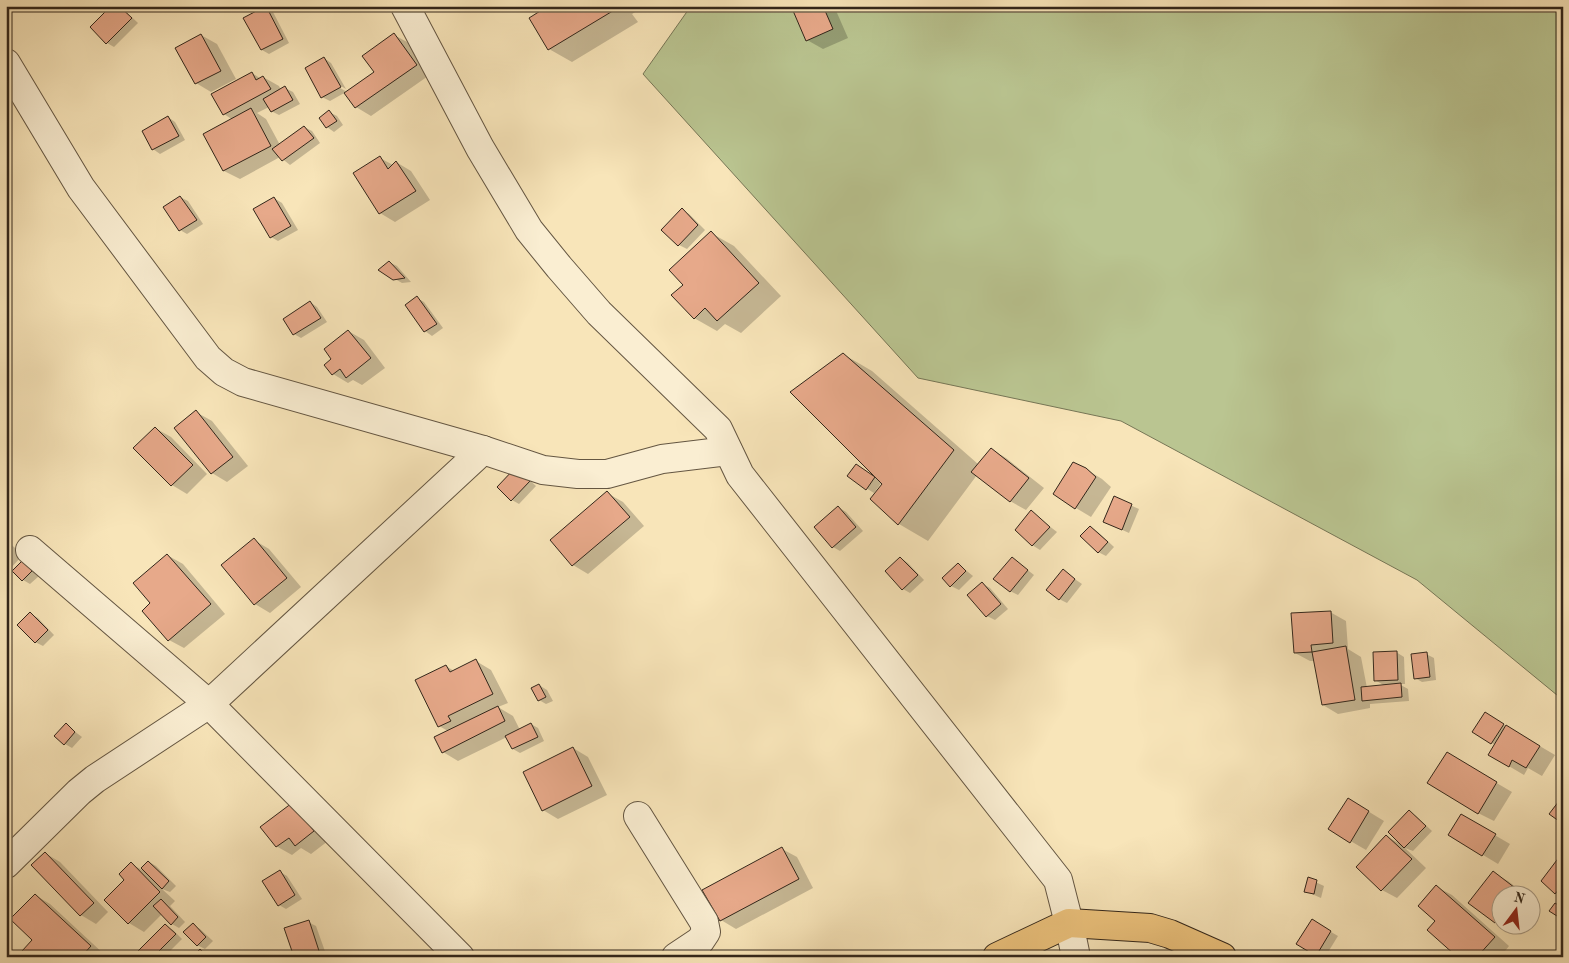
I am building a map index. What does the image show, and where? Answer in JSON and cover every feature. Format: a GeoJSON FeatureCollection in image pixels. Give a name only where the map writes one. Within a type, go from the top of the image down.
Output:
{"type":"FeatureCollection","features":[{"type":"Feature","properties":{"kind":"main road"},"geometry":{"type":"LineString","coordinates":[[997,957],[1069,923],[1150,928],[1170,934],[1222,957]]}},
{"type":"Feature","properties":{"kind":"street"},"geometry":{"type":"LineString","coordinates":[[406,6],[480,148],[529,230],[599,313],[718,428],[740,475],[1058,880],[1076,957]]}},
{"type":"Feature","properties":{"kind":"street"},"geometry":{"type":"LineString","coordinates":[[6,63],[81,188],[208,358],[224,372],[243,382],[483,450],[543,470],[578,474],[607,474],[662,459],[728,452]]}},
{"type":"Feature","properties":{"kind":"street"},"geometry":{"type":"LineString","coordinates":[[6,864],[79,792],[95,779],[209,704],[483,450]]}},
{"type":"Feature","properties":{"kind":"street"},"geometry":{"type":"LineString","coordinates":[[30,550],[209,704],[460,957]]}},
{"type":"Feature","properties":{"kind":"street"},"geometry":{"type":"LineString","coordinates":[[638,816],[704,922],[706,932],[700,941],[676,957]]}},
{"type":"Feature","properties":{"kind":"green space"},"geometry":{"type":"Polygon","coordinates":[[[691,6],[1563,6],[1563,700],[1417,580],[1121,421],[918,378],[643,74],[691,6]]]}},
{"type":"Feature","properties":{"kind":"building"},"geometry":{"type":"Polygon","coordinates":[[[111,6],[119,6],[132,18],[106,44],[90,27],[111,6]]]}},
{"type":"Feature","properties":{"kind":"building"},"geometry":{"type":"Polygon","coordinates":[[[266,6],[283,39],[261,50],[243,18],[266,6]]]}},
{"type":"Feature","properties":{"kind":"building"},"geometry":{"type":"Polygon","coordinates":[[[543,6],[614,6],[616,9],[548,50],[529,18],[545,8],[543,6]]]}},
{"type":"Feature","properties":{"kind":"building"},"geometry":{"type":"Polygon","coordinates":[[[791,6],[823,6],[833,29],[806,41],[791,6]]]}},
{"type":"Feature","properties":{"kind":"building"},"geometry":{"type":"Polygon","coordinates":[[[394,33],[417,65],[355,108],[344,93],[374,72],[362,56],[394,33]]]}},
{"type":"Feature","properties":{"kind":"building"},"geometry":{"type":"Polygon","coordinates":[[[201,34],[221,71],[195,84],[175,48],[201,34]]]}},
{"type":"Feature","properties":{"kind":"building"},"geometry":{"type":"Polygon","coordinates":[[[324,57],[341,87],[321,98],[305,68],[324,57]]]}},
{"type":"Feature","properties":{"kind":"building"},"geometry":{"type":"Polygon","coordinates":[[[252,72],[256,80],[263,76],[271,89],[223,115],[211,94],[252,72]]]}},
{"type":"Feature","properties":{"kind":"building"},"geometry":{"type":"Polygon","coordinates":[[[285,86],[293,100],[271,112],[263,99],[285,86]]]}},
{"type":"Feature","properties":{"kind":"building"},"geometry":{"type":"Polygon","coordinates":[[[251,108],[271,146],[223,171],[203,134],[251,108]]]}},
{"type":"Feature","properties":{"kind":"building"},"geometry":{"type":"Polygon","coordinates":[[[329,110],[337,121],[326,128],[319,118],[329,110]]]}},
{"type":"Feature","properties":{"kind":"building"},"geometry":{"type":"Polygon","coordinates":[[[168,116],[179,136],[152,150],[142,131],[168,116]]]}},
{"type":"Feature","properties":{"kind":"building"},"geometry":{"type":"Polygon","coordinates":[[[304,126],[314,138],[282,161],[272,149],[304,126]]]}},
{"type":"Feature","properties":{"kind":"building"},"geometry":{"type":"Polygon","coordinates":[[[380,156],[388,169],[396,161],[416,191],[379,214],[353,173],[380,156]]]}},
{"type":"Feature","properties":{"kind":"building"},"geometry":{"type":"Polygon","coordinates":[[[180,196],[197,220],[179,231],[163,207],[180,196]]]}},
{"type":"Feature","properties":{"kind":"building"},"geometry":{"type":"Polygon","coordinates":[[[274,197],[291,226],[270,238],[253,209],[274,197]]]}},
{"type":"Feature","properties":{"kind":"building"},"geometry":{"type":"Polygon","coordinates":[[[682,208],[698,225],[678,246],[661,230],[682,208]]]}},
{"type":"Feature","properties":{"kind":"building"},"geometry":{"type":"Polygon","coordinates":[[[711,231],[759,283],[717,321],[705,308],[694,319],[671,295],[683,285],[669,270],[711,231]]]}},
{"type":"Feature","properties":{"kind":"building"},"geometry":{"type":"Polygon","coordinates":[[[389,261],[405,278],[393,280],[378,270],[389,261]]]}},
{"type":"Feature","properties":{"kind":"building"},"geometry":{"type":"Polygon","coordinates":[[[417,296],[437,324],[424,332],[405,305],[417,296]]]}},
{"type":"Feature","properties":{"kind":"building"},"geometry":{"type":"Polygon","coordinates":[[[310,301],[321,318],[293,335],[283,319],[310,301]]]}},
{"type":"Feature","properties":{"kind":"building"},"geometry":{"type":"Polygon","coordinates":[[[348,330],[371,358],[346,378],[340,369],[332,375],[324,365],[331,359],[324,349],[348,330]]]}},
{"type":"Feature","properties":{"kind":"building"},"geometry":{"type":"Polygon","coordinates":[[[843,353],[954,450],[898,525],[870,499],[882,484],[790,392],[843,353]]]}},
{"type":"Feature","properties":{"kind":"building"},"geometry":{"type":"Polygon","coordinates":[[[196,410],[233,457],[211,474],[174,428],[196,410]]]}},
{"type":"Feature","properties":{"kind":"building"},"geometry":{"type":"Polygon","coordinates":[[[155,427],[193,465],[171,486],[133,448],[155,427]]]}},
{"type":"Feature","properties":{"kind":"building"},"geometry":{"type":"Polygon","coordinates":[[[991,448],[1029,478],[1010,502],[971,472],[991,448]]]}},
{"type":"Feature","properties":{"kind":"building"},"geometry":{"type":"Polygon","coordinates":[[[1073,462],[1086,468],[1096,477],[1075,509],[1053,494],[1073,462]]]}},
{"type":"Feature","properties":{"kind":"building"},"geometry":{"type":"Polygon","coordinates":[[[856,464],[875,477],[866,490],[847,476],[856,464]]]}},
{"type":"Feature","properties":{"kind":"building"},"geometry":{"type":"Polygon","coordinates":[[[515,468],[530,481],[511,501],[497,487],[515,468]]]}},
{"type":"Feature","properties":{"kind":"building"},"geometry":{"type":"Polygon","coordinates":[[[607,491],[630,517],[572,566],[550,540],[607,491]]]}},
{"type":"Feature","properties":{"kind":"building"},"geometry":{"type":"Polygon","coordinates":[[[1114,496],[1132,504],[1122,530],[1103,522],[1114,496]]]}},
{"type":"Feature","properties":{"kind":"building"},"geometry":{"type":"Polygon","coordinates":[[[838,506],[856,527],[832,548],[814,527],[838,506]]]}},
{"type":"Feature","properties":{"kind":"building"},"geometry":{"type":"Polygon","coordinates":[[[1031,510],[1050,527],[1032,546],[1015,530],[1031,510]]]}},
{"type":"Feature","properties":{"kind":"building"},"geometry":{"type":"Polygon","coordinates":[[[1090,526],[1108,542],[1098,553],[1080,536],[1090,526]]]}},
{"type":"Feature","properties":{"kind":"building"},"geometry":{"type":"Polygon","coordinates":[[[254,538],[287,578],[254,605],[221,565],[254,538]]]}},
{"type":"Feature","properties":{"kind":"building"},"geometry":{"type":"Polygon","coordinates":[[[167,554],[211,604],[168,641],[142,611],[150,603],[133,583],[167,554]]]}},
{"type":"Feature","properties":{"kind":"building"},"geometry":{"type":"Polygon","coordinates":[[[900,557],[918,575],[902,590],[885,571],[900,557]]]}},
{"type":"Feature","properties":{"kind":"building"},"geometry":{"type":"Polygon","coordinates":[[[1012,557],[1028,570],[1010,592],[993,579],[1012,557]]]}},
{"type":"Feature","properties":{"kind":"building"},"geometry":{"type":"Polygon","coordinates":[[[22,561],[32,571],[22,581],[12,571],[22,561]]]}},
{"type":"Feature","properties":{"kind":"building"},"geometry":{"type":"Polygon","coordinates":[[[958,563],[966,571],[950,587],[942,578],[958,563]]]}},
{"type":"Feature","properties":{"kind":"building"},"geometry":{"type":"Polygon","coordinates":[[[1063,569],[1075,579],[1059,600],[1046,590],[1063,569]]]}},
{"type":"Feature","properties":{"kind":"building"},"geometry":{"type":"Polygon","coordinates":[[[982,582],[1001,604],[986,617],[967,595],[982,582]]]}},
{"type":"Feature","properties":{"kind":"building"},"geometry":{"type":"Polygon","coordinates":[[[1331,611],[1333,643],[1311,645],[1312,652],[1294,653],[1291,613],[1331,611]]]}},
{"type":"Feature","properties":{"kind":"building"},"geometry":{"type":"Polygon","coordinates":[[[30,612],[48,630],[35,643],[17,625],[30,612]]]}},
{"type":"Feature","properties":{"kind":"building"},"geometry":{"type":"Polygon","coordinates":[[[1346,646],[1355,700],[1322,705],[1312,652],[1346,646]]]}},
{"type":"Feature","properties":{"kind":"building"},"geometry":{"type":"Polygon","coordinates":[[[1397,651],[1398,680],[1374,681],[1373,652],[1397,651]]]}},
{"type":"Feature","properties":{"kind":"building"},"geometry":{"type":"Polygon","coordinates":[[[1427,652],[1430,677],[1414,679],[1411,654],[1427,652]]]}},
{"type":"Feature","properties":{"kind":"building"},"geometry":{"type":"Polygon","coordinates":[[[476,659],[493,694],[448,716],[451,721],[438,727],[415,680],[446,665],[450,672],[476,659]]]}},
{"type":"Feature","properties":{"kind":"building"},"geometry":{"type":"Polygon","coordinates":[[[1401,683],[1402,697],[1362,701],[1361,687],[1401,683]]]}},
{"type":"Feature","properties":{"kind":"building"},"geometry":{"type":"Polygon","coordinates":[[[539,684],[546,697],[538,701],[531,688],[539,684]]]}},
{"type":"Feature","properties":{"kind":"building"},"geometry":{"type":"Polygon","coordinates":[[[498,706],[505,721],[442,753],[434,737],[498,706]]]}},
{"type":"Feature","properties":{"kind":"building"},"geometry":{"type":"Polygon","coordinates":[[[1485,712],[1504,724],[1491,744],[1472,732],[1485,712]]]}},
{"type":"Feature","properties":{"kind":"building"},"geometry":{"type":"Polygon","coordinates":[[[66,723],[75,732],[64,745],[54,736],[66,723]]]}},
{"type":"Feature","properties":{"kind":"building"},"geometry":{"type":"Polygon","coordinates":[[[531,723],[538,737],[512,749],[505,736],[531,723]]]}},
{"type":"Feature","properties":{"kind":"building"},"geometry":{"type":"Polygon","coordinates":[[[1506,725],[1540,746],[1526,768],[1512,760],[1509,767],[1488,755],[1506,725]]]}},
{"type":"Feature","properties":{"kind":"building"},"geometry":{"type":"Polygon","coordinates":[[[573,747],[592,786],[542,811],[523,772],[573,747]]]}},
{"type":"Feature","properties":{"kind":"building"},"geometry":{"type":"Polygon","coordinates":[[[1447,752],[1497,782],[1478,814],[1427,783],[1447,752]]]}},
{"type":"Feature","properties":{"kind":"building"},"geometry":{"type":"Polygon","coordinates":[[[1348,798],[1369,811],[1350,843],[1328,829],[1348,798]]]}},
{"type":"Feature","properties":{"kind":"building"},"geometry":{"type":"Polygon","coordinates":[[[1559,801],[1563,803],[1563,824],[1549,814],[1559,801]]]}},
{"type":"Feature","properties":{"kind":"building"},"geometry":{"type":"Polygon","coordinates":[[[292,803],[314,831],[295,846],[289,838],[276,847],[260,827],[292,803]]]}},
{"type":"Feature","properties":{"kind":"building"},"geometry":{"type":"Polygon","coordinates":[[[1409,810],[1426,826],[1404,848],[1388,832],[1409,810]]]}},
{"type":"Feature","properties":{"kind":"building"},"geometry":{"type":"Polygon","coordinates":[[[1461,814],[1496,834],[1482,856],[1448,835],[1461,814]]]}},
{"type":"Feature","properties":{"kind":"building"},"geometry":{"type":"Polygon","coordinates":[[[1386,835],[1412,859],[1381,891],[1356,867],[1386,835]]]}},
{"type":"Feature","properties":{"kind":"building"},"geometry":{"type":"Polygon","coordinates":[[[782,847],[799,879],[720,921],[702,890],[782,847]]]}},
{"type":"Feature","properties":{"kind":"building"},"geometry":{"type":"Polygon","coordinates":[[[45,852],[94,903],[80,916],[31,865],[45,852]]]}},
{"type":"Feature","properties":{"kind":"building"},"geometry":{"type":"Polygon","coordinates":[[[1563,852],[1563,884],[1555,894],[1541,881],[1563,852]]]}},
{"type":"Feature","properties":{"kind":"building"},"geometry":{"type":"Polygon","coordinates":[[[148,861],[169,881],[162,889],[141,868],[148,861]]]}},
{"type":"Feature","properties":{"kind":"building"},"geometry":{"type":"Polygon","coordinates":[[[131,862],[160,892],[128,924],[104,900],[124,880],[119,874],[131,862]]]}},
{"type":"Feature","properties":{"kind":"building"},"geometry":{"type":"Polygon","coordinates":[[[280,870],[295,895],[278,906],[262,881],[280,870]]]}},
{"type":"Feature","properties":{"kind":"building"},"geometry":{"type":"Polygon","coordinates":[[[1493,871],[1512,886],[1492,886],[1492,921],[1468,903],[1493,871]]]}},
{"type":"Feature","properties":{"kind":"building"},"geometry":{"type":"Polygon","coordinates":[[[1308,877],[1317,880],[1314,894],[1304,892],[1308,877]]]}},
{"type":"Feature","properties":{"kind":"building"},"geometry":{"type":"Polygon","coordinates":[[[1436,885],[1495,937],[1477,957],[1453,957],[1455,955],[1427,930],[1435,921],[1418,906],[1436,885]]]}},
{"type":"Feature","properties":{"kind":"building"},"geometry":{"type":"Polygon","coordinates":[[[35,894],[91,946],[81,957],[28,957],[22,951],[32,940],[10,919],[35,894]]]}},
{"type":"Feature","properties":{"kind":"building"},"geometry":{"type":"Polygon","coordinates":[[[161,899],[178,917],[171,925],[153,906],[161,899]]]}},
{"type":"Feature","properties":{"kind":"building"},"geometry":{"type":"Polygon","coordinates":[[[1555,903],[1563,908],[1563,911],[1561,910],[1557,916],[1549,911],[1555,903]]]}},
{"type":"Feature","properties":{"kind":"building"},"geometry":{"type":"Polygon","coordinates":[[[1312,919],[1331,931],[1316,956],[1296,944],[1312,919]]]}},
{"type":"Feature","properties":{"kind":"building"},"geometry":{"type":"Polygon","coordinates":[[[309,920],[320,954],[313,957],[294,957],[284,928],[309,920]]]}},
{"type":"Feature","properties":{"kind":"building"},"geometry":{"type":"Polygon","coordinates":[[[193,923],[206,937],[197,946],[183,932],[193,923]]]}},
{"type":"Feature","properties":{"kind":"building"},"geometry":{"type":"Polygon","coordinates":[[[165,924],[176,934],[153,957],[140,957],[136,953],[165,924]]]}},
{"type":"Feature","properties":{"kind":"building"},"geometry":{"type":"Polygon","coordinates":[[[200,949],[208,957],[192,957],[200,949]]]}}]}
